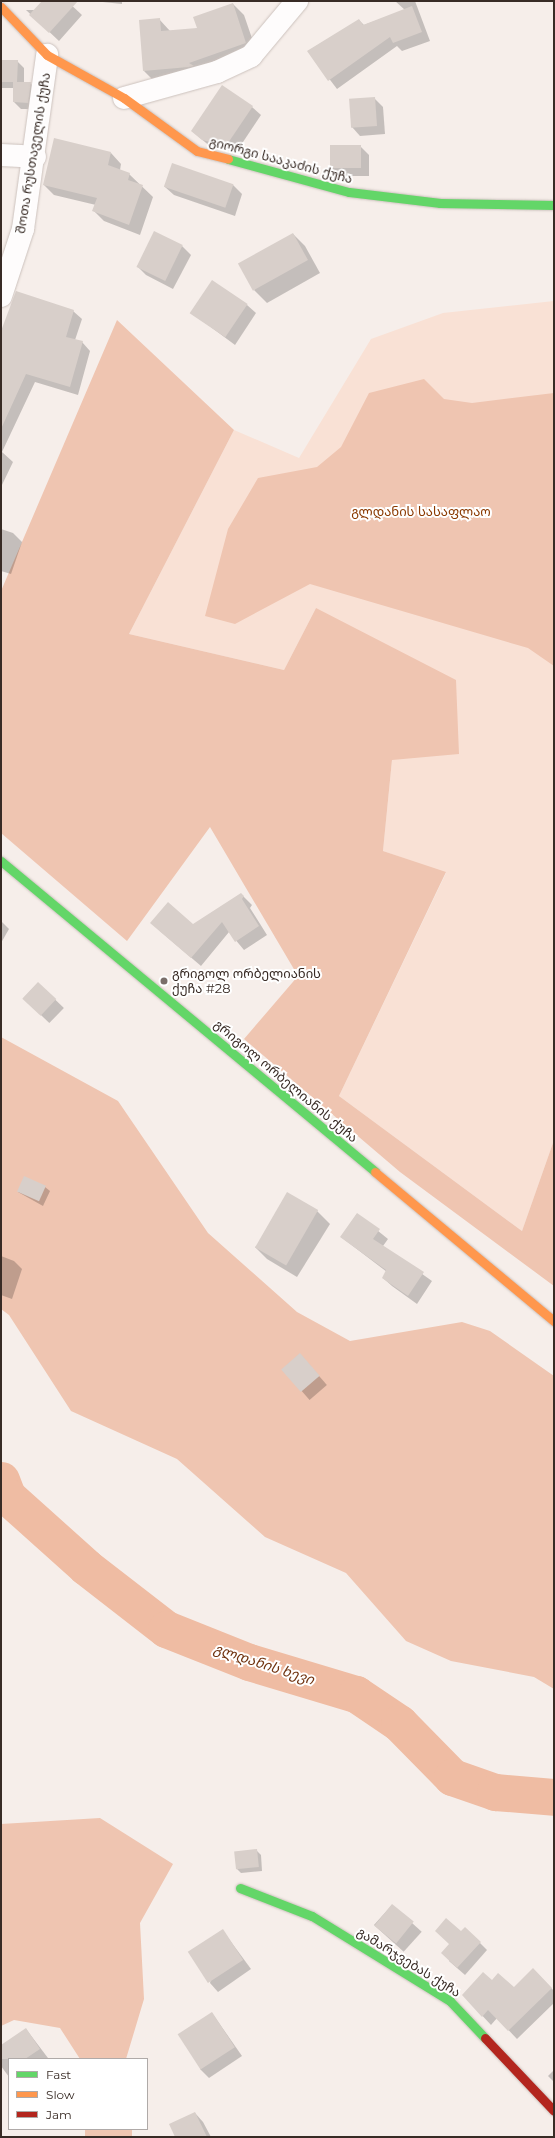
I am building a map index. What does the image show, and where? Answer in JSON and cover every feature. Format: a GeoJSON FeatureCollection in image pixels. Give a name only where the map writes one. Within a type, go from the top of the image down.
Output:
{"type":"FeatureCollection","features":[{"type":"Feature","properties":{"kind":"street"},"geometry":{"type":"LineString","coordinates":[[124,98],[218,72],[252,56],[298,1]]}},
{"type":"Feature","properties":{"kind":"street","name":"გიორგი სააკაძის ქუჩა"},"geometry":{"type":"LineString","coordinates":[[1,8],[47,55],[124,98],[197,151],[349,192],[440,202],[554,205]]}},
{"type":"Feature","properties":{"kind":"street","name":"შოთა რუსთაველის ქუჩა"},"geometry":{"type":"LineString","coordinates":[[1,296],[23,229],[35,158],[47,55]]}},
{"type":"Feature","properties":{"kind":"street"},"geometry":{"type":"LineString","coordinates":[[1,155],[35,158]]}},
{"type":"Feature","properties":{"kind":"street","name":"გრიგოლ ორბელიანის ქუჩა"},"geometry":{"type":"LineString","coordinates":[[1,861],[554,1321]]}},
{"type":"Feature","properties":{"kind":"street","name":"გამარჯვებას ქუჩა"},"geometry":{"type":"LineString","coordinates":[[240,1888],[312,1916],[450,2001],[554,2111]]}},
{"type":"Feature","properties":{"kind":"green space","name":"გლდანის სასაფლაო"},"geometry":{"type":"Polygon","coordinates":[[[554,301],[554,1140],[522,1231],[339,1096],[446,873],[383,851],[392,760],[316,608],[284,670],[129,634],[234,430],[299,458],[371,339],[443,313],[554,301]]]}},
{"type":"Feature","properties":{"kind":"green space"},"geometry":{"type":"Polygon","coordinates":[[[117,320],[234,430],[129,634],[284,670],[316,608],[456,680],[459,754],[392,760],[383,851],[446,872],[339,1096],[522,1231],[554,1140],[554,1286],[400,1172],[244,1039],[298,976],[210,827],[127,941],[1,833],[1,591],[117,320]]]}},
{"type":"Feature","properties":{"kind":"green space"},"geometry":{"type":"Polygon","coordinates":[[[424,379],[444,399],[472,403],[554,393],[554,666],[528,648],[310,584],[235,624],[205,616],[228,529],[258,478],[317,467],[341,447],[369,393],[424,379]]]}},
{"type":"Feature","properties":{"kind":"green space"},"geometry":{"type":"Polygon","coordinates":[[[1,1037],[118,1101],[208,1233],[297,1312],[350,1341],[462,1322],[490,1331],[554,1376],[554,1689],[534,1677],[451,1661],[406,1641],[346,1573],[265,1537],[177,1459],[71,1411],[9,1315],[1,1309],[1,1037]]]}},
{"type":"Feature","properties":{"kind":"green space"},"geometry":{"type":"Polygon","coordinates":[[[100,1818],[173,1864],[140,1923],[144,1999],[126,2058],[79,2058],[60,2028],[14,2020],[1,2026],[1,1824],[100,1818]]]}},
{"type":"Feature","properties":{"kind":"green space"},"geometry":{"type":"Polygon","coordinates":[[[85,2130],[132,2130],[132,2137],[85,2137],[85,2130]]]}},
{"type":"Feature","properties":{"kind":"building"},"geometry":{"type":"Polygon","coordinates":[[[42,1],[78,1],[49,33],[29,15],[42,1]]]}},
{"type":"Feature","properties":{"kind":"building"},"geometry":{"type":"Polygon","coordinates":[[[233,3],[246,43],[189,63],[194,66],[143,71],[139,20],[160,18],[161,31],[197,28],[193,17],[233,3]]]}},
{"type":"Feature","properties":{"kind":"building"},"geometry":{"type":"Polygon","coordinates":[[[412,6],[422,32],[393,43],[390,37],[328,81],[307,51],[359,19],[363,25],[412,6]]]}},
{"type":"Feature","properties":{"kind":"building"},"geometry":{"type":"Polygon","coordinates":[[[1,60],[18,60],[17,82],[31,82],[28,103],[13,102],[13,82],[1,82],[1,60]]]}},
{"type":"Feature","properties":{"kind":"building"},"geometry":{"type":"Polygon","coordinates":[[[222,85],[253,106],[226,146],[202,140],[191,131],[222,85]]]}},
{"type":"Feature","properties":{"kind":"building"},"geometry":{"type":"Polygon","coordinates":[[[375,97],[377,126],[351,128],[349,99],[375,97]]]}},
{"type":"Feature","properties":{"kind":"building"},"geometry":{"type":"Polygon","coordinates":[[[54,138],[111,152],[108,165],[130,173],[128,180],[143,185],[129,225],[92,211],[97,198],[43,185],[54,138]]]}},
{"type":"Feature","properties":{"kind":"building"},"geometry":{"type":"Polygon","coordinates":[[[330,145],[361,145],[361,168],[330,168],[330,145]]]}},
{"type":"Feature","properties":{"kind":"building"},"geometry":{"type":"Polygon","coordinates":[[[172,163],[233,184],[225,208],[164,187],[172,163]]]}},
{"type":"Feature","properties":{"kind":"building"},"geometry":{"type":"Polygon","coordinates":[[[154,231],[183,245],[165,281],[136,267],[154,231]]]}},
{"type":"Feature","properties":{"kind":"building"},"geometry":{"type":"Polygon","coordinates":[[[293,233],[308,260],[253,291],[238,264],[293,233]]]}},
{"type":"Feature","properties":{"kind":"building"},"geometry":{"type":"Polygon","coordinates":[[[212,280],[248,304],[225,337],[190,313],[212,280]]]}},
{"type":"Feature","properties":{"kind":"building"},"geometry":{"type":"Polygon","coordinates":[[[16,291],[74,310],[66,337],[83,341],[70,387],[26,374],[1,429],[1,331],[16,291]]]}},
{"type":"Feature","properties":{"kind":"building"},"geometry":{"type":"Polygon","coordinates":[[[241,893],[244,896],[242,899],[259,926],[235,942],[222,922],[191,958],[150,923],[168,902],[193,924],[241,893]]]}},
{"type":"Feature","properties":{"kind":"building"},"geometry":{"type":"Polygon","coordinates":[[[38,982],[56,999],[41,1016],[22,999],[38,982]]]}},
{"type":"Feature","properties":{"kind":"building"},"geometry":{"type":"Polygon","coordinates":[[[24,1176],[46,1186],[39,1201],[17,1192],[24,1176]]]}},
{"type":"Feature","properties":{"kind":"building"},"geometry":{"type":"Polygon","coordinates":[[[287,1192],[318,1210],[286,1265],[255,1247],[287,1192]]]}},
{"type":"Feature","properties":{"kind":"building"},"geometry":{"type":"Polygon","coordinates":[[[357,1213],[380,1229],[373,1239],[424,1272],[408,1296],[382,1278],[386,1270],[340,1237],[357,1213]]]}},
{"type":"Feature","properties":{"kind":"building"},"geometry":{"type":"Polygon","coordinates":[[[300,1353],[320,1376],[301,1392],[281,1369],[300,1353]]]}},
{"type":"Feature","properties":{"kind":"building"},"geometry":{"type":"Polygon","coordinates":[[[257,1849],[259,1867],[236,1869],[234,1851],[257,1849]]]}},
{"type":"Feature","properties":{"kind":"building"},"geometry":{"type":"Polygon","coordinates":[[[392,1904],[414,1922],[396,1943],[374,1926],[392,1904]]]}},
{"type":"Feature","properties":{"kind":"building"},"geometry":{"type":"Polygon","coordinates":[[[446,1918],[461,1931],[465,1927],[481,1942],[457,1968],[441,1953],[449,1944],[435,1931],[446,1918]]]}},
{"type":"Feature","properties":{"kind":"building"},"geometry":{"type":"Polygon","coordinates":[[[223,1929],[243,1960],[208,1983],[188,1952],[223,1929]]]}},
{"type":"Feature","properties":{"kind":"building"},"geometry":{"type":"Polygon","coordinates":[[[533,1968],[552,1988],[508,2031],[488,2010],[482,2017],[462,1995],[483,1972],[492,1980],[498,1973],[514,1987],[533,1968]]]}},
{"type":"Feature","properties":{"kind":"building"},"geometry":{"type":"Polygon","coordinates":[[[212,2012],[235,2047],[200,2070],[178,2034],[212,2012]]]}},
{"type":"Feature","properties":{"kind":"building"},"geometry":{"type":"Polygon","coordinates":[[[26,2028],[40,2049],[26,2058],[1,2059],[1,2045],[26,2028]]]}},
{"type":"Feature","properties":{"kind":"building"},"geometry":{"type":"Polygon","coordinates":[[[195,2112],[207,2137],[175,2137],[169,2124],[195,2112]]]}},
{"type":"Feature","properties":{"kind":"waterway","name":"გლდანის ხევი"},"geometry":{"type":"LineString","coordinates":[[1,1480],[7,1496],[86,1567],[166,1629],[249,1662],[356,1694],[399,1723],[452,1777],[495,1792],[554,1797]]}},
{"type":"Feature","properties":{"kind":"traffic: fast"},"geometry":{"type":"LineString","coordinates":[[228,159],[349,192],[440,203],[554,205]]}},
{"type":"Feature","properties":{"kind":"traffic: fast"},"geometry":{"type":"LineString","coordinates":[[1,861],[375,1172]]}},
{"type":"Feature","properties":{"kind":"traffic: fast"},"geometry":{"type":"LineString","coordinates":[[240,1888],[312,1916],[450,2001],[485,2038]]}},
{"type":"Feature","properties":{"kind":"traffic: slow"},"geometry":{"type":"LineString","coordinates":[[1,7],[47,55],[124,98],[197,151],[228,159]]}},
{"type":"Feature","properties":{"kind":"traffic: slow"},"geometry":{"type":"LineString","coordinates":[[375,1172],[554,1321]]}},
{"type":"Feature","properties":{"kind":"traffic: jam"},"geometry":{"type":"LineString","coordinates":[[485,2038],[554,2111]]}},
{"type":"Feature","properties":{"kind":"place","name":"გრიგოლ ორბელიანის ქუჩა #28"},"geometry":{"type":"Point","coordinates":[164,981]}}]}
